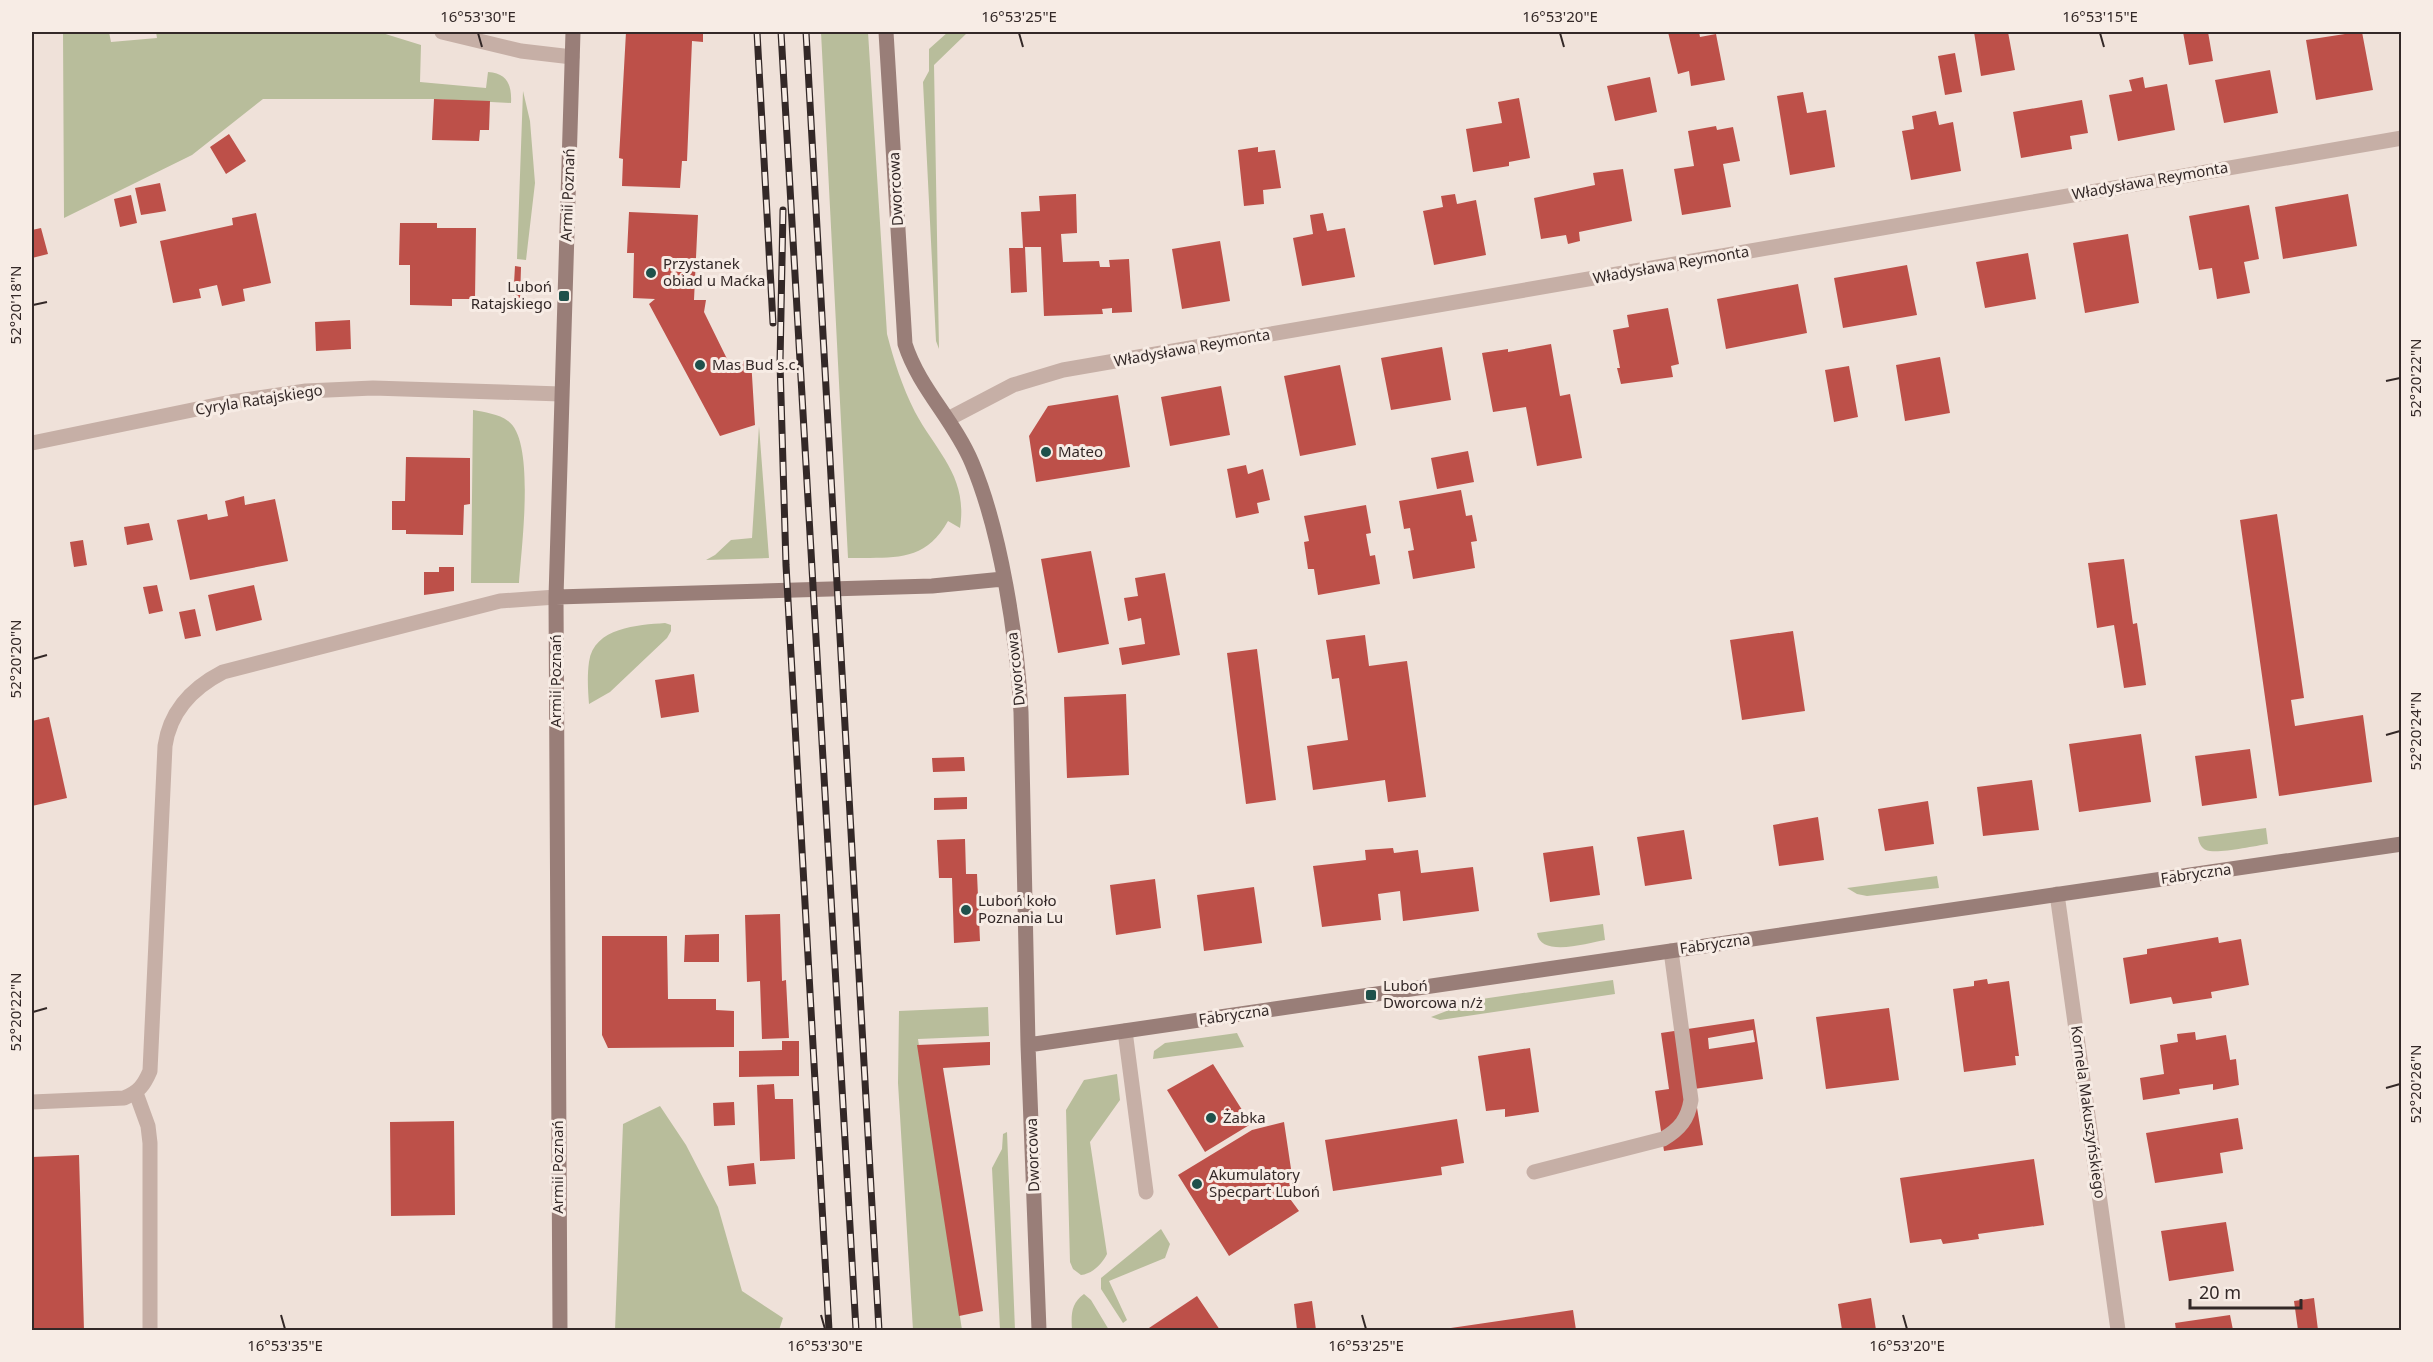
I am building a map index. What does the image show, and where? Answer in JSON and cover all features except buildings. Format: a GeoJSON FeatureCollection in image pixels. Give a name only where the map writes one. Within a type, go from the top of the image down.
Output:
{"type":"FeatureCollection","features":[{"type":"Feature","properties":{"kind":"street"},"geometry":{"type":"LineString","coordinates":[[442,32],[492,38],[521,51],[572,57]]}},
{"type":"Feature","properties":{"kind":"street","name":"Armii Poznań"},"geometry":{"type":"LineString","coordinates":[[560,1330],[556,597],[573,32]]}},
{"type":"Feature","properties":{"kind":"street","name":"Dworcowa"},"geometry":{"type":"LineString","coordinates":[[886,32],[905,344],[918,375],[948,418],[972,463],[979,483],[1003,579],[1020,686],[1028,1046],[1038,1330]]}},
{"type":"Feature","properties":{"kind":"street","name":"Władysława Reymonta"},"geometry":{"type":"LineString","coordinates":[[948,418],[1014,385],[1063,370],[2402,138]]}},
{"type":"Feature","properties":{"kind":"street","name":"Cyryla Ratajskiego"},"geometry":{"type":"LineString","coordinates":[[32,443],[231,402],[306,391],[373,388],[561,394]]}},
{"type":"Feature","properties":{"kind":"street"},"geometry":{"type":"LineString","coordinates":[[32,1102],[124,1098],[136,1093],[144,1084],[150,1071],[167,730],[184,700],[202,683],[222,672],[500,601],[556,597],[932,586],[1003,579]]}},
{"type":"Feature","properties":{"kind":"street","name":"Fabryczna"},"geometry":{"type":"LineString","coordinates":[[1028,1046],[2402,844]]}},
{"type":"Feature","properties":{"kind":"street","name":"Kornela Makuszyńskiego"},"geometry":{"type":"LineString","coordinates":[[2057,894],[2118,1330]]}},
{"type":"Feature","properties":{"kind":"street"},"geometry":{"type":"LineString","coordinates":[[1534,1172],[1663,1139],[1676,1132],[1684,1123],[1690,1111],[1691,1100],[1671,951]]}},
{"type":"Feature","properties":{"kind":"street"},"geometry":{"type":"LineString","coordinates":[[1125,1031],[1146,1192]]}},
{"type":"Feature","properties":{"kind":"street"},"geometry":{"type":"LineString","coordinates":[[136,1093],[148,1126],[150,1143],[150,1330]]}},
{"type":"Feature","properties":{"kind":"green space"},"geometry":{"type":"Polygon","coordinates":[[[63,32],[109,32],[111,42],[157,38],[156,32],[379,32],[421,45],[420,82],[486,88],[488,72],[494,73],[507,81],[511,91],[511,103],[434,99],[263,99],[192,155],[64,218],[63,32]]]}},
{"type":"Feature","properties":{"kind":"green space"},"geometry":{"type":"Polygon","coordinates":[[[821,32],[868,32],[887,334],[910,402],[949,466],[959,494],[960,528],[948,521],[939,535],[928,545],[905,555],[892,557],[848,558],[821,32]]]}},
{"type":"Feature","properties":{"kind":"green space"},"geometry":{"type":"Polygon","coordinates":[[[948,32],[968,32],[934,65],[939,349],[936,341],[923,82],[929,71],[929,49],[948,32]]]}},
{"type":"Feature","properties":{"kind":"green space"},"geometry":{"type":"Polygon","coordinates":[[[523,91],[530,121],[535,183],[526,260],[517,259],[523,91]]]}},
{"type":"Feature","properties":{"kind":"green space"},"geometry":{"type":"Polygon","coordinates":[[[473,410],[496,415],[508,421],[517,432],[522,450],[525,497],[519,583],[471,583],[473,410]]]}},
{"type":"Feature","properties":{"kind":"green space"},"geometry":{"type":"Polygon","coordinates":[[[759,426],[769,558],[706,560],[731,540],[752,538],[759,426]]]}},
{"type":"Feature","properties":{"kind":"green space"},"geometry":{"type":"Polygon","coordinates":[[[665,623],[671,625],[667,638],[610,692],[589,704],[589,662],[599,641],[630,627],[665,623]]]}},
{"type":"Feature","properties":{"kind":"green space"},"geometry":{"type":"Polygon","coordinates":[[[2266,828],[2268,844],[2230,850],[2207,850],[2201,846],[2198,837],[2266,828]]]}},
{"type":"Feature","properties":{"kind":"green space"},"geometry":{"type":"Polygon","coordinates":[[[1937,876],[1939,888],[1867,896],[1857,894],[1847,888],[1937,876]]]}},
{"type":"Feature","properties":{"kind":"green space"},"geometry":{"type":"Polygon","coordinates":[[[1603,924],[1605,940],[1577,946],[1546,945],[1540,941],[1537,933],[1603,924]]]}},
{"type":"Feature","properties":{"kind":"green space"},"geometry":{"type":"Polygon","coordinates":[[[1613,980],[1615,994],[1440,1020],[1431,1017],[1475,1000],[1613,980]]]}},
{"type":"Feature","properties":{"kind":"green space"},"geometry":{"type":"Polygon","coordinates":[[[988,1007],[989,1036],[918,1039],[962,1330],[913,1330],[898,1083],[899,1011],[988,1007]]]}},
{"type":"Feature","properties":{"kind":"green space"},"geometry":{"type":"Polygon","coordinates":[[[1237,1033],[1244,1047],[1153,1059],[1154,1051],[1165,1043],[1237,1033]]]}},
{"type":"Feature","properties":{"kind":"green space"},"geometry":{"type":"Polygon","coordinates":[[[1117,1074],[1120,1100],[1090,1142],[1107,1254],[1096,1268],[1081,1275],[1073,1269],[1070,1262],[1066,1110],[1084,1080],[1117,1074]]]}},
{"type":"Feature","properties":{"kind":"green space"},"geometry":{"type":"Polygon","coordinates":[[[660,1106],[686,1145],[718,1207],[742,1291],[783,1318],[779,1330],[615,1330],[623,1124],[660,1106]]]}},
{"type":"Feature","properties":{"kind":"green space"},"geometry":{"type":"Polygon","coordinates":[[[1007,1132],[1015,1330],[1000,1330],[992,1168],[1002,1149],[1003,1134],[1007,1132]]]}},
{"type":"Feature","properties":{"kind":"green space"},"geometry":{"type":"Polygon","coordinates":[[[1161,1229],[1170,1244],[1165,1258],[1109,1281],[1127,1320],[1123,1323],[1101,1289],[1101,1278],[1161,1229]]]}},
{"type":"Feature","properties":{"kind":"green space"},"geometry":{"type":"Polygon","coordinates":[[[1084,1294],[1091,1300],[1109,1330],[1072,1330],[1076,1301],[1084,1294]]]}},
{"type":"Feature","properties":{"kind":"railway"},"geometry":{"type":"LineString","coordinates":[[757,32],[773,323]]}},
{"type":"Feature","properties":{"kind":"railway"},"geometry":{"type":"LineString","coordinates":[[781,32],[856,1330]]}},
{"type":"Feature","properties":{"kind":"railway"},"geometry":{"type":"LineString","coordinates":[[806,32],[879,1330]]}},
{"type":"Feature","properties":{"kind":"railway"},"geometry":{"type":"LineString","coordinates":[[783,210],[780,363],[786,565],[829,1330]]}},
{"type":"Feature","properties":{"kind":"place","name":"Przystanek obiad u Maćka"},"geometry":{"type":"Point","coordinates":[651,273]}},
{"type":"Feature","properties":{"kind":"place","name":"Luboń Ratajskiego"},"geometry":{"type":"Point","coordinates":[564,296]}},
{"type":"Feature","properties":{"kind":"place","name":"Mas Bud s.c."},"geometry":{"type":"Point","coordinates":[700,365]}},
{"type":"Feature","properties":{"kind":"place","name":"Mateo"},"geometry":{"type":"Point","coordinates":[1046,452]}},
{"type":"Feature","properties":{"kind":"place","name":"Luboń koło Poznania Lu"},"geometry":{"type":"Point","coordinates":[966,910]}},
{"type":"Feature","properties":{"kind":"place","name":"Luboń Dworcowa n/ż"},"geometry":{"type":"Point","coordinates":[1371,995]}},
{"type":"Feature","properties":{"kind":"place","name":"Żabka"},"geometry":{"type":"Point","coordinates":[1211,1118]}},
{"type":"Feature","properties":{"kind":"place","name":"Akumulatory Specpart Luboń"},"geometry":{"type":"Point","coordinates":[1197,1184]}}]}
